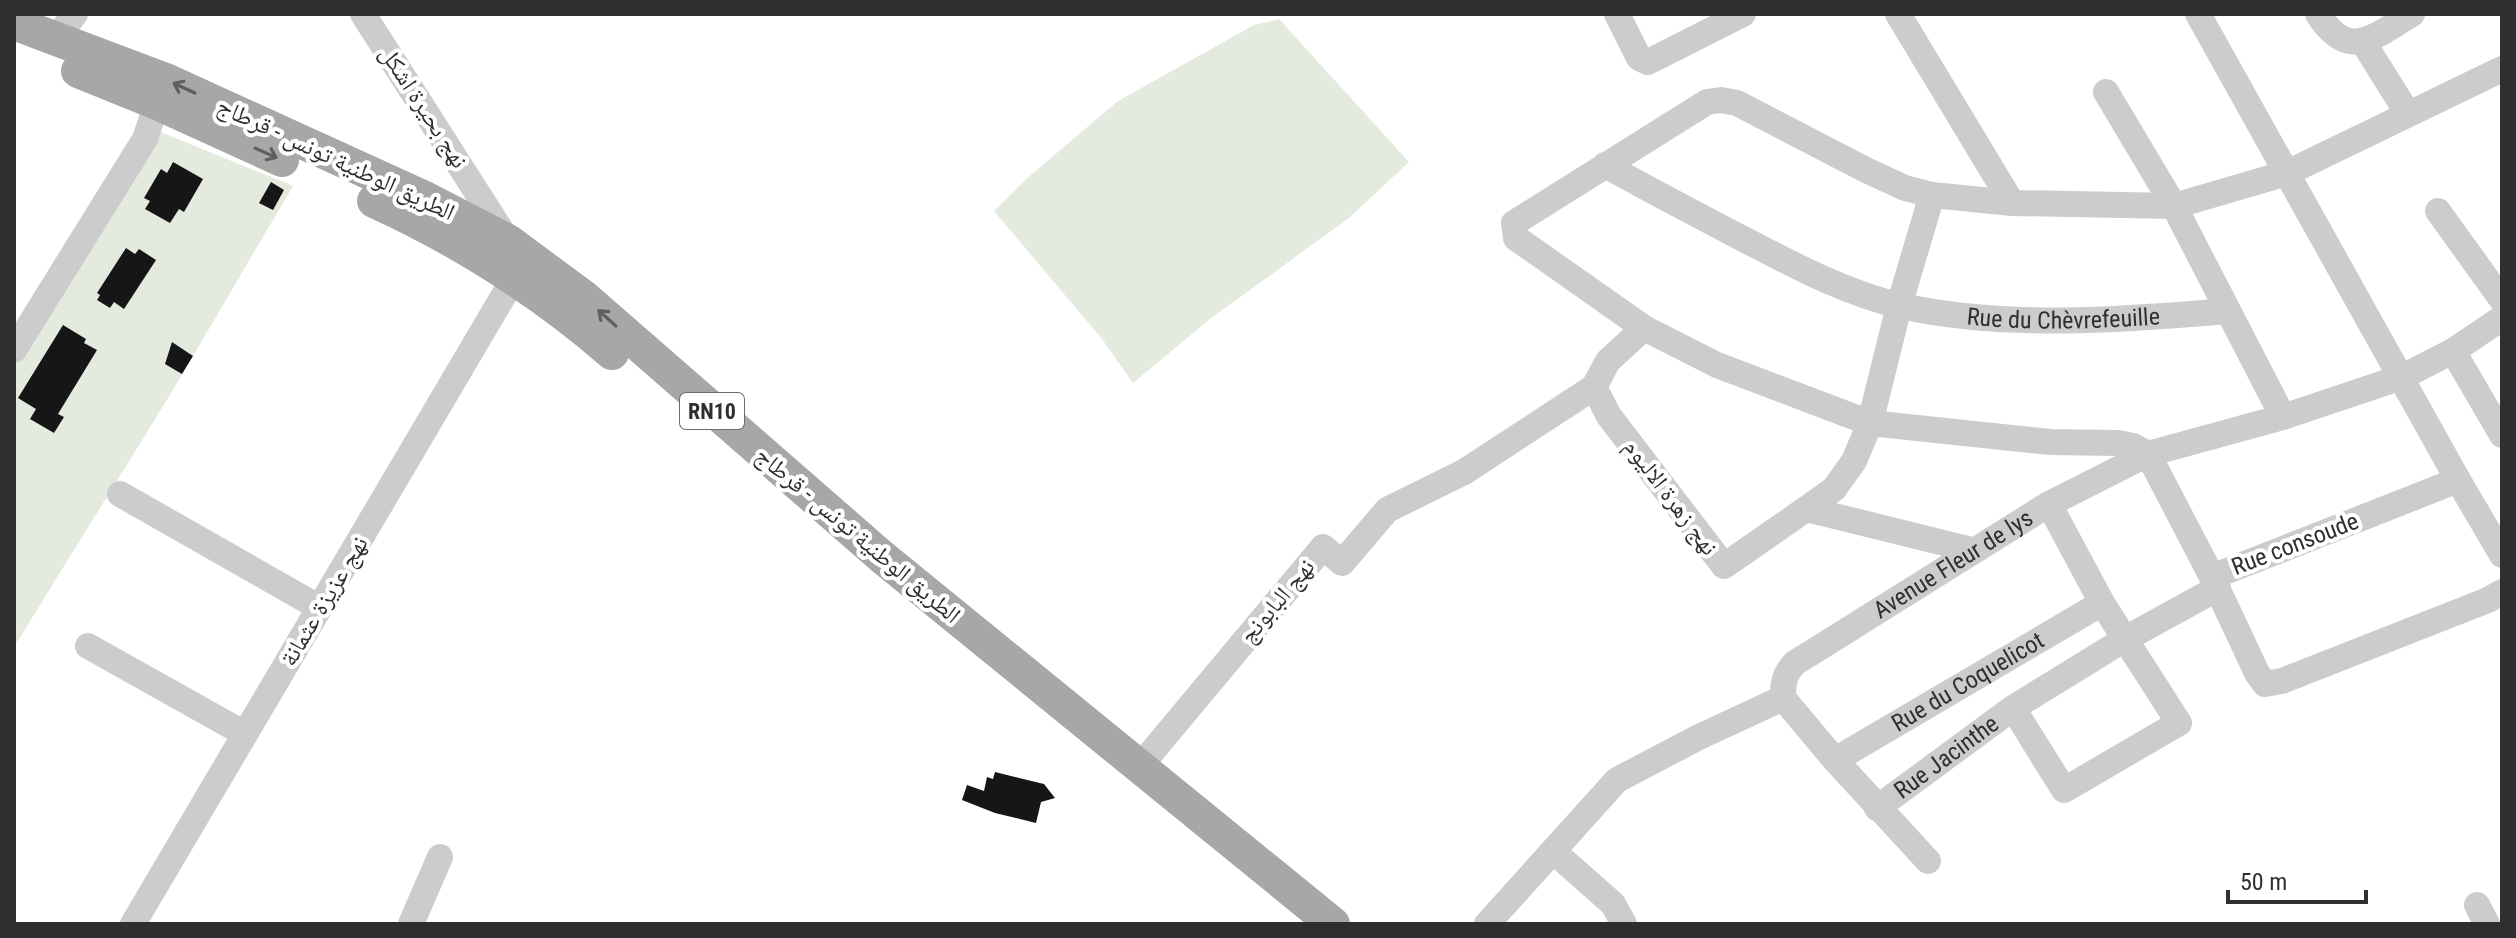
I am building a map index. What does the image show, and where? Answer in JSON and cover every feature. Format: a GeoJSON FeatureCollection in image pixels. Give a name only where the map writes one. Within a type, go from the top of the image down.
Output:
{"type":"FeatureCollection","features":[{"type":"Feature","properties":{"kind":"main road","name":"الطريق الوطنية تونس - قرطاج"},"geometry":{"type":"LineString","coordinates":[[14,23],[65,26],[168,81],[427,199],[508,241],[585,298],[882,557],[1333,924]]}},
{"type":"Feature","properties":{"kind":"main road","name":"الطريق الوطنية تونس - قرطاج"},"geometry":{"type":"LineString","coordinates":[[14,46],[157,103],[416,221],[514,278],[579,324],[869,572],[1303,924]]}},
{"type":"Feature","properties":{"kind":"street"},"geometry":{"type":"LineString","coordinates":[[1617,14],[1639,58],[1648,62],[1743,14]]}},
{"type":"Feature","properties":{"kind":"street"},"geometry":{"type":"LineString","coordinates":[[1898,14],[2012,203]]}},
{"type":"Feature","properties":{"kind":"street"},"geometry":{"type":"LineString","coordinates":[[2198,14],[2458,480],[2493,520],[2502,555]]}},
{"type":"Feature","properties":{"kind":"street"},"geometry":{"type":"LineString","coordinates":[[2318,14],[2333,34],[2353,44],[2363,42],[2412,14]]}},
{"type":"Feature","properties":{"kind":"street","name":"نهج بحيرة اشكل"},"geometry":{"type":"LineString","coordinates":[[368,16],[508,241]]}},
{"type":"Feature","properties":{"kind":"street"},"geometry":{"type":"LineString","coordinates":[[2363,42],[2408,114]]}},
{"type":"Feature","properties":{"kind":"street"},"geometry":{"type":"LineString","coordinates":[[2013,708],[2215,582],[2148,454],[2118,443],[2050,442],[1870,423],[1717,365],[1644,328],[1516,238],[1514,223],[1707,102],[1721,100],[1746,107],[1905,188],[1932,195],[2012,203],[2174,206],[2287,173],[2408,114],[2500,75]]}},
{"type":"Feature","properties":{"kind":"street"},"geometry":{"type":"LineString","coordinates":[[2106,92],[2174,206],[2283,417]]}},
{"type":"Feature","properties":{"kind":"street"},"geometry":{"type":"LineString","coordinates":[[14,350],[145,139],[157,103]]}},
{"type":"Feature","properties":{"kind":"street","name":"Rue du Chèvrefeuille"},"geometry":{"type":"LineString","coordinates":[[1605,165],[1824,280],[1899,306],[1991,318],[2036,319],[2146,318],[2228,311]]}},
{"type":"Feature","properties":{"kind":"street"},"geometry":{"type":"LineString","coordinates":[[1806,509],[1834,489],[1854,461],[1870,423],[1899,306],[1932,195]]}},
{"type":"Feature","properties":{"kind":"street"},"geometry":{"type":"LineString","coordinates":[[2438,211],[2502,300]]}},
{"type":"Feature","properties":{"kind":"street"},"geometry":{"type":"LineString","coordinates":[[508,241],[514,278]]}},
{"type":"Feature","properties":{"kind":"street","name":"نهج عزيزة عثمانة"},"geometry":{"type":"LineString","coordinates":[[133,924],[514,278]]}},
{"type":"Feature","properties":{"kind":"street","name":"Avenue Fleur de lys"},"geometry":{"type":"LineString","coordinates":[[1783,698],[1786,671],[1795,663],[2049,504],[2148,454],[2283,417],[2402,377],[2453,351],[2502,318]]}},
{"type":"Feature","properties":{"kind":"street"},"geometry":{"type":"LineString","coordinates":[[1594,387],[1608,361],[1644,328]]}},
{"type":"Feature","properties":{"kind":"street"},"geometry":{"type":"LineString","coordinates":[[2453,351],[2502,435]]}},
{"type":"Feature","properties":{"kind":"street","name":"نهج البابونج"},"geometry":{"type":"LineString","coordinates":[[1140,766],[1323,547],[1342,563],[1387,510],[1464,472],[1594,387]]}},
{"type":"Feature","properties":{"kind":"street","name":"نهج زهرة الاليوم"},"geometry":{"type":"LineString","coordinates":[[1594,387],[1609,416],[1724,566],[1806,509]]}},
{"type":"Feature","properties":{"kind":"street","name":"Rue consoude"},"geometry":{"type":"LineString","coordinates":[[2458,480],[2215,582],[2265,684],[2282,681],[2502,592]]}},
{"type":"Feature","properties":{"kind":"street"},"geometry":{"type":"LineString","coordinates":[[120,494],[320,608]]}},
{"type":"Feature","properties":{"kind":"street"},"geometry":{"type":"LineString","coordinates":[[2049,504],[2125,639]]}},
{"type":"Feature","properties":{"kind":"street"},"geometry":{"type":"LineString","coordinates":[[1806,509],[1972,550]]}},
{"type":"Feature","properties":{"kind":"street","name":"Rue du Coquelicot"},"geometry":{"type":"LineString","coordinates":[[1835,760],[2102,603]]}},
{"type":"Feature","properties":{"kind":"street","name":"Rue Jacinthe"},"geometry":{"type":"LineString","coordinates":[[1877,808],[2013,708],[2064,790],[2179,723],[2125,639]]}},
{"type":"Feature","properties":{"kind":"street"},"geometry":{"type":"LineString","coordinates":[[88,646],[245,734]]}},
{"type":"Feature","properties":{"kind":"street"},"geometry":{"type":"LineString","coordinates":[[1487,924],[1617,780],[1783,698],[1877,808],[1928,861]]}},
{"type":"Feature","properties":{"kind":"street"},"geometry":{"type":"LineString","coordinates":[[1553,851],[1613,904],[1624,924]]}},
{"type":"Feature","properties":{"kind":"street"},"geometry":{"type":"LineString","coordinates":[[411,924],[440,857]]}},
{"type":"Feature","properties":{"kind":"shaded area"},"geometry":{"type":"Polygon","coordinates":[[[1279,19],[1409,162],[1349,218],[1210,319],[1133,383],[1102,339],[994,211],[1025,180],[1118,101],[1254,25],[1279,19]]]}},
{"type":"Feature","properties":{"kind":"shaded area"},"geometry":{"type":"Polygon","coordinates":[[[156,130],[293,186],[170,395],[14,647],[14,360],[156,130]]]}},
{"type":"Feature","properties":{"kind":"building"},"geometry":{"type":"Polygon","coordinates":[[[173,162],[203,179],[184,212],[179,209],[170,223],[145,209],[150,201],[144,198],[161,169],[167,173],[173,162]]]}},
{"type":"Feature","properties":{"kind":"building"},"geometry":{"type":"Polygon","coordinates":[[[271,182],[284,190],[273,210],[259,203],[271,182]]]}},
{"type":"Feature","properties":{"kind":"building"},"geometry":{"type":"Polygon","coordinates":[[[126,248],[135,254],[139,249],[156,260],[124,309],[114,302],[110,308],[97,300],[100,295],[97,293],[126,248]]]}},
{"type":"Feature","properties":{"kind":"building"},"geometry":{"type":"Polygon","coordinates":[[[63,325],[97,350],[58,414],[64,417],[54,433],[30,419],[36,409],[18,398],[63,325]]]}},
{"type":"Feature","properties":{"kind":"building"},"geometry":{"type":"Polygon","coordinates":[[[172,342],[193,356],[182,374],[165,364],[172,342]]]}},
{"type":"Feature","properties":{"kind":"building"},"geometry":{"type":"Polygon","coordinates":[[[995,772],[1044,784],[1055,798],[1041,802],[1036,823],[995,813],[962,800],[967,785],[984,791],[987,777],[993,779],[995,772]]]}}]}
